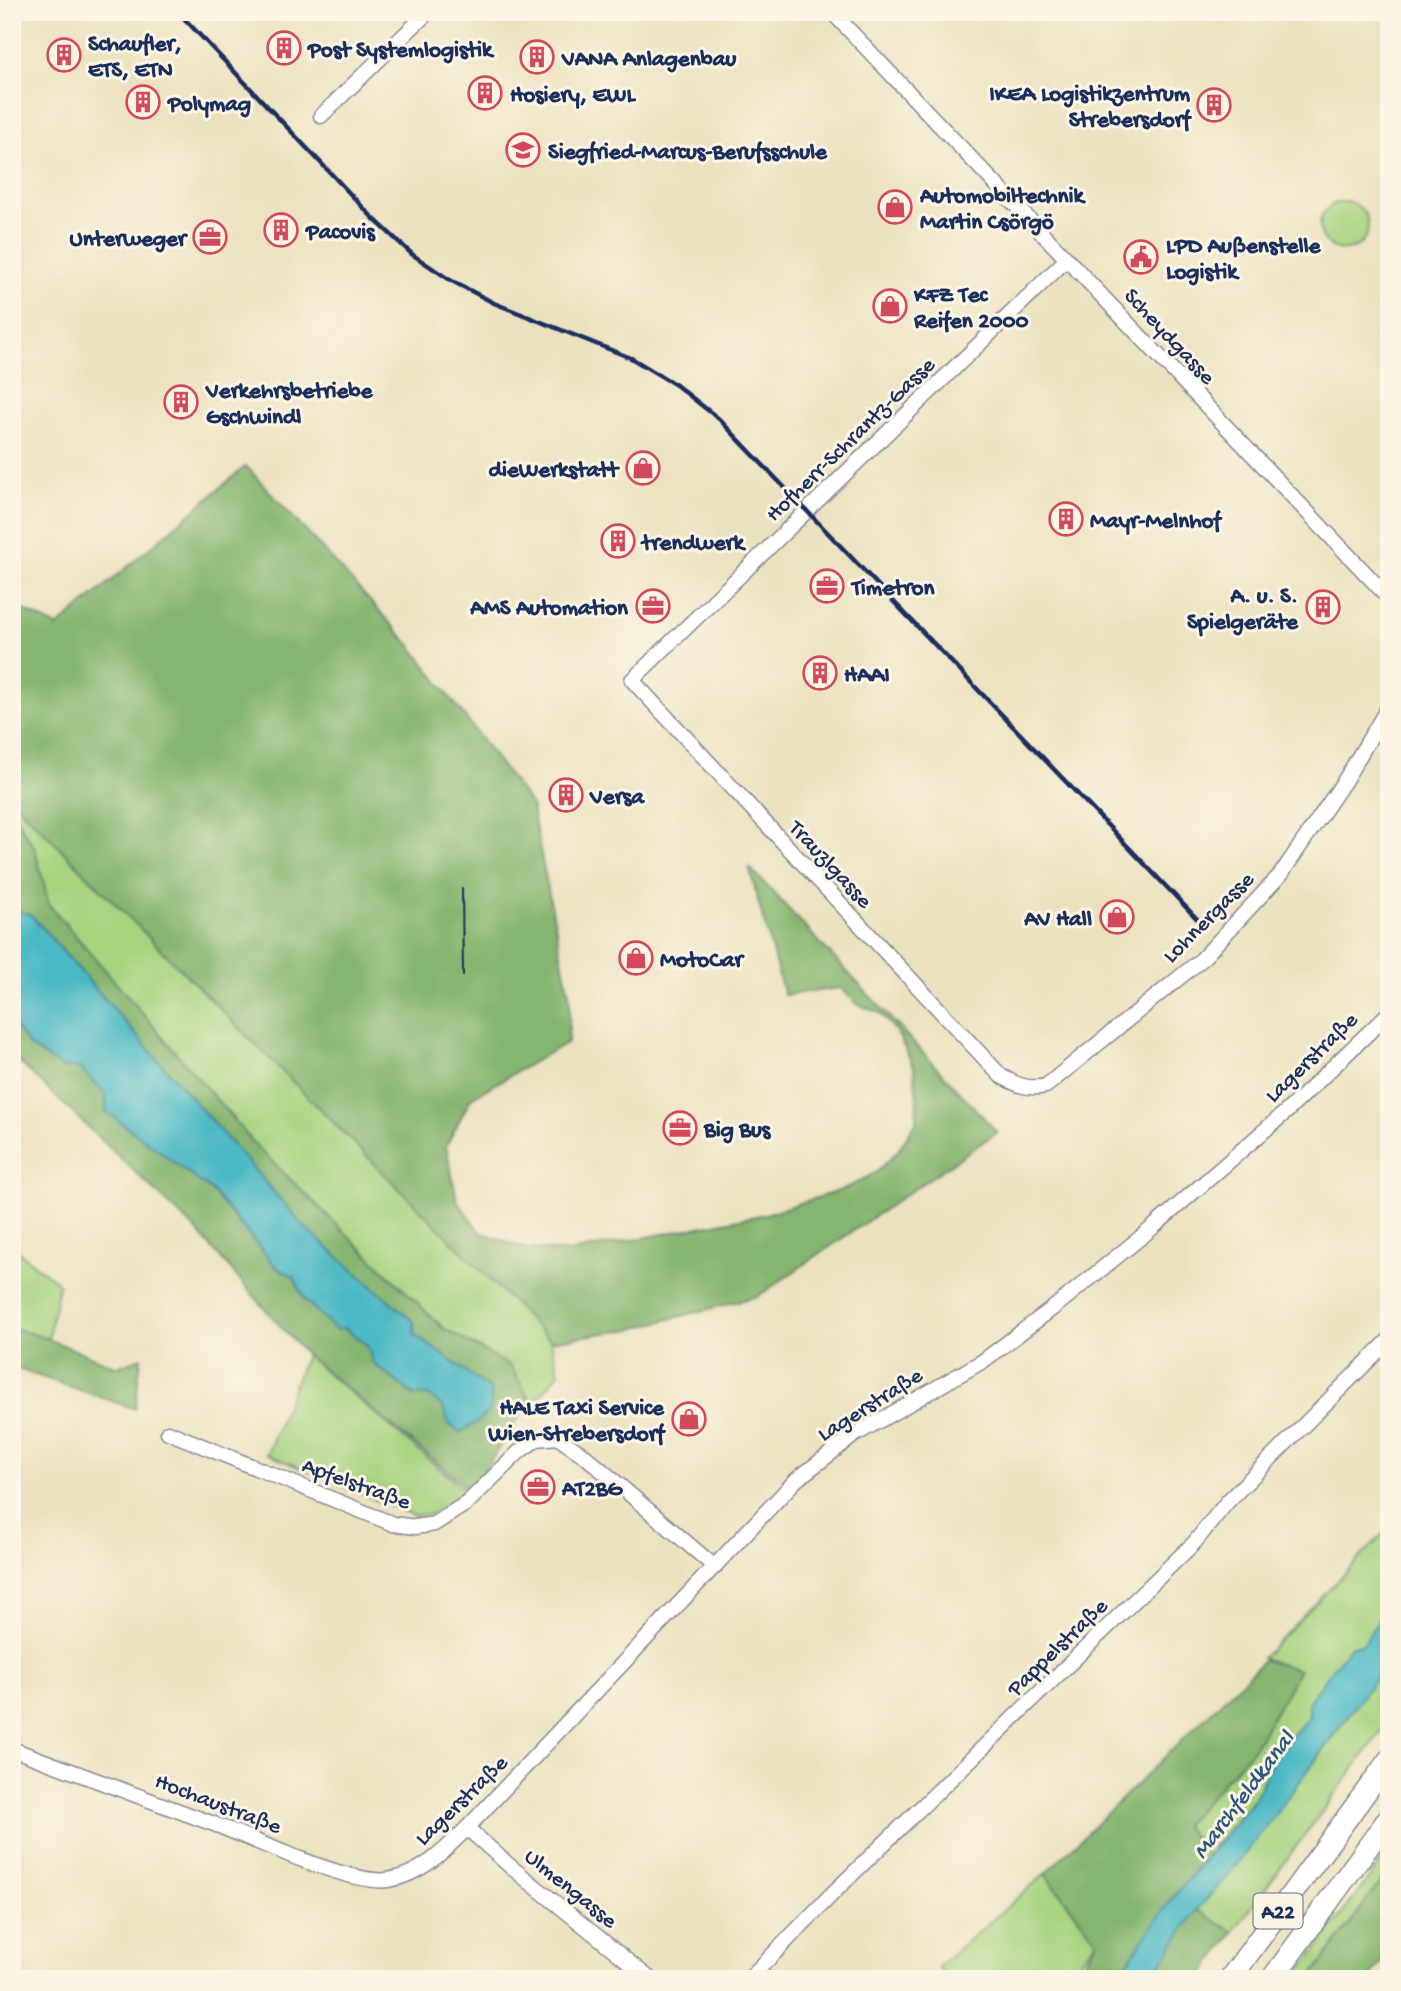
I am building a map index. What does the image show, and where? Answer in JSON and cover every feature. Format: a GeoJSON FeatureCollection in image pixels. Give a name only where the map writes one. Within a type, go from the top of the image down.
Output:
{"type":"FeatureCollection","features":[{"type":"Feature","properties":{"kind":"highway","name":"A22"},"geometry":{"type":"LineString","coordinates":[[1230,1979],[1389,1759]]}},
{"type":"Feature","properties":{"kind":"highway","name":"A22"},"geometry":{"type":"LineString","coordinates":[[1272,1979],[1389,1818]]}},
{"type":"Feature","properties":{"kind":"street"},"geometry":{"type":"LineString","coordinates":[[321,116],[428,12]]}},
{"type":"Feature","properties":{"kind":"street","name":"Scheydgasse"},"geometry":{"type":"LineString","coordinates":[[832,12],[1389,598]]}},
{"type":"Feature","properties":{"kind":"street","name":"Hofherr-Schrantz-Gasse"},"geometry":{"type":"LineString","coordinates":[[632,680],[1067,259]]}},
{"type":"Feature","properties":{"kind":"street","name":"Trauzlgasse"},"geometry":{"type":"LineString","coordinates":[[632,680],[1001,1076]]}},
{"type":"Feature","properties":{"kind":"street","name":"Lohnergasse"},"geometry":{"type":"LineString","coordinates":[[1001,1076],[1025,1088],[1046,1086],[1201,960],[1281,874],[1345,780],[1389,706]]}},
{"type":"Feature","properties":{"kind":"street","name":"Lagerstraße"},"geometry":{"type":"LineString","coordinates":[[412,1873],[432,1860],[467,1828],[796,1480],[853,1436],[983,1362],[1151,1229],[1287,1111],[1389,1013]]}},
{"type":"Feature","properties":{"kind":"street","name":"Pappelstraße"},"geometry":{"type":"LineString","coordinates":[[749,1979],[835,1891],[1194,1543],[1228,1501],[1389,1340]]}},
{"type":"Feature","properties":{"kind":"street","name":"Apfelstraße"},"geometry":{"type":"LineString","coordinates":[[168,1432],[393,1524],[416,1527],[435,1524],[467,1503],[520,1451],[537,1439],[557,1437],[585,1456],[715,1567]]}},
{"type":"Feature","properties":{"kind":"street","name":"Hochaustraße"},"geometry":{"type":"LineString","coordinates":[[12,1749],[365,1880],[388,1880],[412,1873]]}},
{"type":"Feature","properties":{"kind":"street","name":"Ulmengasse"},"geometry":{"type":"LineString","coordinates":[[467,1828],[650,1979]]}},
{"type":"Feature","properties":{"kind":"green space"},"geometry":{"type":"Polygon","coordinates":[[[1344,202],[1361,209],[1368,226],[1361,243],[1344,250],[1327,243],[1320,226],[1327,209],[1344,202]]]}},
{"type":"Feature","properties":{"kind":"green space"},"geometry":{"type":"Polygon","coordinates":[[[246,466],[412,647],[531,805],[570,999],[568,1042],[471,1098],[446,1146],[457,1200],[480,1232],[527,1249],[570,1252],[766,1214],[845,1189],[877,1172],[897,1152],[916,1122],[917,1099],[914,1067],[897,1032],[880,1013],[857,1004],[841,988],[784,995],[749,867],[997,1132],[758,1296],[632,1329],[551,1341],[12,800],[12,604],[57,627],[246,466]]]}},
{"type":"Feature","properties":{"kind":"green space"},"geometry":{"type":"Polygon","coordinates":[[[14,800],[551,1341],[559,1373],[538,1398],[530,1400],[510,1366],[443,1328],[257,1147],[49,905],[35,849],[16,819],[12,818],[14,800]]]}},
{"type":"Feature","properties":{"kind":"green space"},"geometry":{"type":"Polygon","coordinates":[[[12,818],[16,819],[35,849],[49,905],[257,1147],[443,1328],[510,1366],[530,1400],[471,1491],[306,1355],[194,1228],[12,1055],[12,1022],[29,1046],[80,1068],[106,1095],[106,1111],[212,1191],[277,1268],[294,1277],[305,1301],[367,1345],[373,1363],[414,1396],[430,1395],[443,1407],[449,1424],[460,1432],[491,1390],[415,1335],[414,1322],[306,1229],[31,915],[12,909],[12,818]]]}},
{"type":"Feature","properties":{"kind":"green space"},"geometry":{"type":"Polygon","coordinates":[[[12,1247],[59,1284],[48,1339],[12,1328],[12,1247]]]}},
{"type":"Feature","properties":{"kind":"green space"},"geometry":{"type":"Polygon","coordinates":[[[12,1328],[48,1339],[117,1367],[141,1358],[135,1409],[12,1367],[12,1328]]]}},
{"type":"Feature","properties":{"kind":"green space"},"geometry":{"type":"Polygon","coordinates":[[[306,1355],[468,1493],[431,1514],[414,1516],[267,1454],[306,1355]]]}},
{"type":"Feature","properties":{"kind":"green space"},"geometry":{"type":"Polygon","coordinates":[[[1389,1528],[1389,1603],[1364,1643],[1350,1647],[1332,1669],[1309,1701],[1309,1716],[1274,1758],[1255,1797],[1207,1855],[1184,1825],[1255,1747],[1298,1670],[1262,1658],[1389,1528]]]}},
{"type":"Feature","properties":{"kind":"green space"},"geometry":{"type":"Polygon","coordinates":[[[1264,1660],[1299,1670],[1255,1747],[1184,1825],[1207,1855],[1169,1903],[1116,1979],[1076,1979],[1097,1941],[1045,1874],[1264,1660]]]}},
{"type":"Feature","properties":{"kind":"green space"},"geometry":{"type":"Polygon","coordinates":[[[1389,1660],[1389,1721],[1233,1932],[1197,1910],[1272,1819],[1389,1660]]]}},
{"type":"Feature","properties":{"kind":"green space"},"geometry":{"type":"Polygon","coordinates":[[[1389,1851],[1389,1870],[1310,1979],[1294,1979],[1389,1851]]]}},
{"type":"Feature","properties":{"kind":"green space"},"geometry":{"type":"Polygon","coordinates":[[[1389,1870],[1389,1953],[1369,1979],[1310,1979],[1389,1870]]]}},
{"type":"Feature","properties":{"kind":"green space"},"geometry":{"type":"Polygon","coordinates":[[[1045,1874],[1097,1941],[1066,1979],[947,1979],[938,1967],[1045,1874]]]}},
{"type":"Feature","properties":{"kind":"green space"},"geometry":{"type":"Polygon","coordinates":[[[1197,1910],[1233,1932],[1200,1979],[1150,1979],[1197,1910]]]}},
{"type":"Feature","properties":{"kind":"water"},"geometry":{"type":"Polygon","coordinates":[[[12,909],[31,915],[306,1229],[414,1322],[415,1335],[491,1390],[491,1409],[479,1421],[460,1432],[449,1424],[443,1407],[430,1396],[415,1396],[373,1363],[367,1345],[345,1328],[336,1330],[305,1300],[294,1277],[277,1268],[212,1191],[106,1111],[106,1095],[80,1068],[63,1068],[29,1046],[12,1022],[12,909]]]}},
{"type":"Feature","properties":{"kind":"water"},"geometry":{"type":"Polygon","coordinates":[[[1389,1603],[1389,1660],[1269,1823],[1197,1910],[1150,1979],[1116,1979],[1169,1903],[1254,1800],[1274,1758],[1309,1716],[1309,1701],[1332,1669],[1351,1647],[1364,1643],[1389,1603]]]}},
{"type":"Feature","properties":{"kind":"tram line"},"geometry":{"type":"LineString","coordinates":[[462,888],[463,976]]}},
{"type":"Feature","properties":{"kind":"railway"},"geometry":{"type":"LineString","coordinates":[[178,12],[373,218],[413,255],[450,280],[494,303],[631,358],[676,385],[719,419],[1201,923]]}},
{"type":"Feature","properties":{"kind":"place","name":"Post Systemlogistik"},"geometry":{"type":"Point","coordinates":[284,48]}},
{"type":"Feature","properties":{"kind":"place","name":"Schaufler, ETS, ETN"},"geometry":{"type":"Point","coordinates":[64,55]}},
{"type":"Feature","properties":{"kind":"place","name":"VANA Anlagenbau"},"geometry":{"type":"Point","coordinates":[537,57]}},
{"type":"Feature","properties":{"kind":"place","name":"Hosiery, EWL"},"geometry":{"type":"Point","coordinates":[485,93]}},
{"type":"Feature","properties":{"kind":"place","name":"Polymag"},"geometry":{"type":"Point","coordinates":[143,102]}},
{"type":"Feature","properties":{"kind":"place","name":"IKEA Logistikzentrum Strebersdorf"},"geometry":{"type":"Point","coordinates":[1214,105]}},
{"type":"Feature","properties":{"kind":"place","name":"Siegfried-Marcus-Berufsschule"},"geometry":{"type":"Point","coordinates":[523,150]}},
{"type":"Feature","properties":{"kind":"place","name":"Automobiltechnik Martin Csörgö"},"geometry":{"type":"Point","coordinates":[895,207]}},
{"type":"Feature","properties":{"kind":"place","name":"Pacovis"},"geometry":{"type":"Point","coordinates":[281,230]}},
{"type":"Feature","properties":{"kind":"place","name":"Unterweger"},"geometry":{"type":"Point","coordinates":[210,237]}},
{"type":"Feature","properties":{"kind":"place","name":"LPD Außenstelle Logistik"},"geometry":{"type":"Point","coordinates":[1141,257]}},
{"type":"Feature","properties":{"kind":"place","name":"KFZ Tec Reifen 2000"},"geometry":{"type":"Point","coordinates":[890,306]}},
{"type":"Feature","properties":{"kind":"place","name":"Verkehrsbetriebe Gschwindl"},"geometry":{"type":"Point","coordinates":[181,402]}},
{"type":"Feature","properties":{"kind":"place","name":"dieWerkstatt"},"geometry":{"type":"Point","coordinates":[643,468]}},
{"type":"Feature","properties":{"kind":"place","name":"Mayr-Melnhof"},"geometry":{"type":"Point","coordinates":[1066,519]}},
{"type":"Feature","properties":{"kind":"place","name":"trendwerk"},"geometry":{"type":"Point","coordinates":[618,541]}},
{"type":"Feature","properties":{"kind":"place","name":"Timetron"},"geometry":{"type":"Point","coordinates":[827,586]}},
{"type":"Feature","properties":{"kind":"place","name":"AMS Automation"},"geometry":{"type":"Point","coordinates":[653,606]}},
{"type":"Feature","properties":{"kind":"place","name":"A. u. S. Spielgeräte"},"geometry":{"type":"Point","coordinates":[1323,607]}},
{"type":"Feature","properties":{"kind":"place","name":"HAAI"},"geometry":{"type":"Point","coordinates":[820,673]}},
{"type":"Feature","properties":{"kind":"place","name":"Versa"},"geometry":{"type":"Point","coordinates":[566,795]}},
{"type":"Feature","properties":{"kind":"place","name":"AV Hall"},"geometry":{"type":"Point","coordinates":[1117,917]}},
{"type":"Feature","properties":{"kind":"place","name":"MotoCar"},"geometry":{"type":"Point","coordinates":[636,958]}},
{"type":"Feature","properties":{"kind":"place","name":"Big Bus"},"geometry":{"type":"Point","coordinates":[680,1128]}},
{"type":"Feature","properties":{"kind":"place","name":"HALE Taxi Service Wien-Strebersdorf"},"geometry":{"type":"Point","coordinates":[689,1419]}},
{"type":"Feature","properties":{"kind":"place","name":"AT2BG"},"geometry":{"type":"Point","coordinates":[538,1487]}},
{"type":"Feature","properties":{"kind":"water label","name":"Marchfeldkanal"},"geometry":{"type":"Point","coordinates":[1242,1794]}}]}
